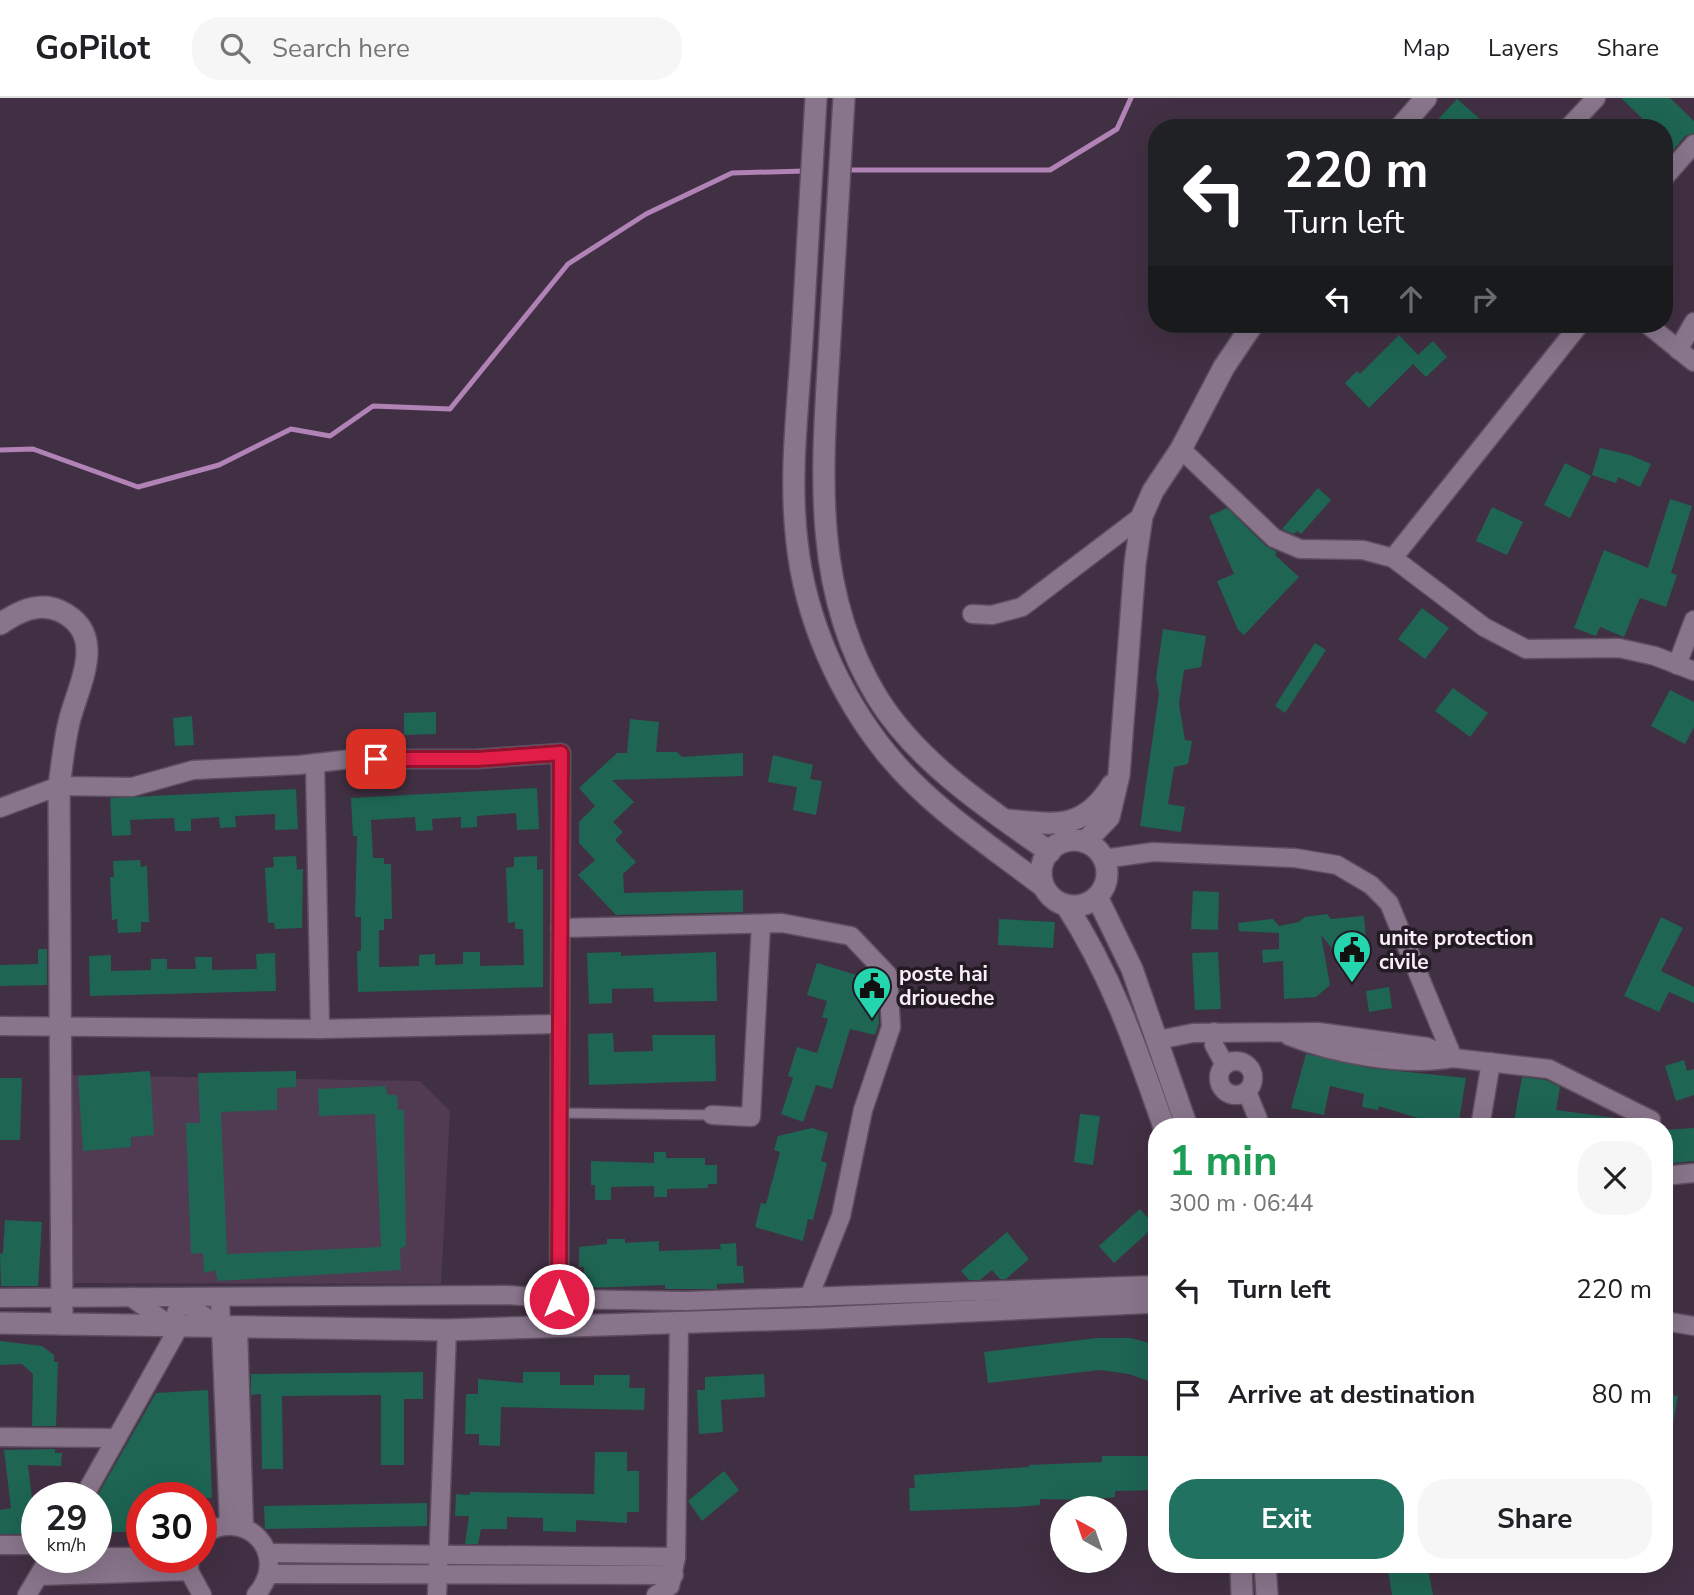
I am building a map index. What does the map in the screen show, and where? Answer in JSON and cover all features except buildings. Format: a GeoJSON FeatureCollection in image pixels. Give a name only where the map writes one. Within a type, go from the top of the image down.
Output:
{"type":"FeatureCollection","features":[{"type":"Feature","properties":{"kind":"street"},"geometry":{"type":"LineString","coordinates":[[816,98],[794,474],[796,542],[802,575],[834,672],[862,720],[888,755],[923,791],[1044,887],[1050,896],[1066,905],[1080,906],[1097,897],[1107,875],[1103,859],[1094,847],[1085,842],[1063,842],[1050,852],[1042,866],[1044,887]]}},
{"type":"Feature","properties":{"kind":"street"},"geometry":{"type":"LineString","coordinates":[[844,98],[822,473],[829,571],[858,659],[878,698],[919,747],[958,785],[1050,852]]}},
{"type":"Feature","properties":{"kind":"street"},"geometry":{"type":"LineString","coordinates":[[1409,119],[1426,98]]}},
{"type":"Feature","properties":{"kind":"street"},"geometry":{"type":"LineString","coordinates":[[1576,119],[1596,98]]}},
{"type":"Feature","properties":{"kind":"street"},"geometry":{"type":"LineString","coordinates":[[1673,168],[1694,144]]}},
{"type":"Feature","properties":{"kind":"street"},"geometry":{"type":"LineString","coordinates":[[1678,350],[1694,323]]}},
{"type":"Feature","properties":{"kind":"street"},"geometry":{"type":"LineString","coordinates":[[1085,842],[1109,817],[1119,775],[1135,564],[1142,516],[1153,491],[1177,456],[1224,367],[1247,333]]}},
{"type":"Feature","properties":{"kind":"street"},"geometry":{"type":"LineString","coordinates":[[1393,558],[1573,333]]}},
{"type":"Feature","properties":{"kind":"street"},"geometry":{"type":"LineString","coordinates":[[1658,333],[1694,362]]}},
{"type":"Feature","properties":{"kind":"street"},"geometry":{"type":"LineString","coordinates":[[1177,456],[1274,538],[1300,549],[1363,550],[1393,558],[1485,627],[1526,649],[1619,648],[1694,671]]}},
{"type":"Feature","properties":{"kind":"street"},"geometry":{"type":"LineString","coordinates":[[972,614],[992,615],[1022,607],[1142,516]]}},
{"type":"Feature","properties":{"kind":"street"},"geometry":{"type":"LineString","coordinates":[[0,624],[29,608],[50,607],[66,614],[80,629],[87,643],[88,664],[69,722],[59,786],[62,1324]]}},
{"type":"Feature","properties":{"kind":"street"},"geometry":{"type":"LineString","coordinates":[[1677,665],[1694,620]]}},
{"type":"Feature","properties":{"kind":"street"},"geometry":{"type":"LineString","coordinates":[[0,808],[59,786],[132,787],[193,769],[351,759],[477,759],[561,753],[559,1325]]}},
{"type":"Feature","properties":{"kind":"street"},"geometry":{"type":"LineString","coordinates":[[316,763],[320,1028]]}},
{"type":"Feature","properties":{"kind":"street"},"geometry":{"type":"LineString","coordinates":[[1004,820],[1052,824],[1079,820],[1103,800],[1119,775]]}},
{"type":"Feature","properties":{"kind":"street"},"geometry":{"type":"LineString","coordinates":[[1103,859],[1153,852],[1295,858],[1337,865],[1371,885],[1389,902],[1453,1058]]}},
{"type":"Feature","properties":{"kind":"street"},"geometry":{"type":"LineString","coordinates":[[1097,897],[1132,969],[1184,1118]]}},
{"type":"Feature","properties":{"kind":"street"},"geometry":{"type":"LineString","coordinates":[[1066,905],[1107,974],[1126,1018],[1161,1118]]}},
{"type":"Feature","properties":{"kind":"street"},"geometry":{"type":"LineString","coordinates":[[560,928],[782,923],[851,936],[888,975],[891,1027],[863,1110],[841,1216],[809,1297]]}},
{"type":"Feature","properties":{"kind":"street"},"geometry":{"type":"LineString","coordinates":[[712,1115],[751,1117],[761,924]]}},
{"type":"Feature","properties":{"kind":"street"},"geometry":{"type":"LineString","coordinates":[[0,1026],[320,1028],[559,1024]]}},
{"type":"Feature","properties":{"kind":"street"},"geometry":{"type":"LineString","coordinates":[[1158,1040],[1214,1032],[1332,1034],[1427,1047],[1453,1058],[1549,1069],[1647,1118]]}},
{"type":"Feature","properties":{"kind":"street"},"geometry":{"type":"LineString","coordinates":[[1214,1032],[1214,1045],[1225,1065]]}},
{"type":"Feature","properties":{"kind":"street"},"geometry":{"type":"LineString","coordinates":[[1234,1061],[1249,1066],[1253,1082],[1247,1091],[1237,1096],[1225,1092],[1219,1076],[1225,1065],[1234,1061]]}},
{"type":"Feature","properties":{"kind":"street"},"geometry":{"type":"LineString","coordinates":[[1482,1118],[1491,1062]]}},
{"type":"Feature","properties":{"kind":"street"},"geometry":{"type":"LineString","coordinates":[[1247,1091],[1258,1118]]}},
{"type":"Feature","properties":{"kind":"street"},"geometry":{"type":"LineString","coordinates":[[1673,1175],[1694,1173]]}},
{"type":"Feature","properties":{"kind":"street"},"geometry":{"type":"LineString","coordinates":[[0,1297],[506,1295],[559,1299],[686,1301],[1148,1285]]}},
{"type":"Feature","properties":{"kind":"street"},"geometry":{"type":"LineString","coordinates":[[131,1297],[175,1327]]}},
{"type":"Feature","properties":{"kind":"street"},"geometry":{"type":"LineString","coordinates":[[220,1297],[230,1327],[237,1526]]}},
{"type":"Feature","properties":{"kind":"street"},"geometry":{"type":"LineString","coordinates":[[0,1323],[447,1331],[1148,1302]]}},
{"type":"Feature","properties":{"kind":"street"},"geometry":{"type":"LineString","coordinates":[[656,1595],[670,1586],[675,1566],[678,1322]]}},
{"type":"Feature","properties":{"kind":"street"},"geometry":{"type":"LineString","coordinates":[[1673,1322],[1694,1326]]}},
{"type":"Feature","properties":{"kind":"street"},"geometry":{"type":"LineString","coordinates":[[92,1482],[175,1327]]}},
{"type":"Feature","properties":{"kind":"street"},"geometry":{"type":"LineString","coordinates":[[437,1586],[447,1331]]}},
{"type":"Feature","properties":{"kind":"street"},"geometry":{"type":"LineString","coordinates":[[0,1437],[117,1438]]}},
{"type":"Feature","properties":{"kind":"street"},"geometry":{"type":"LineString","coordinates":[[217,1528],[237,1526],[256,1535],[267,1553],[268,1574],[256,1595]]}},
{"type":"Feature","properties":{"kind":"street"},"geometry":{"type":"LineString","coordinates":[[0,1545],[21,1545]]}},
{"type":"Feature","properties":{"kind":"street"},"geometry":{"type":"LineString","coordinates":[[267,1553],[438,1555],[675,1566]]}},
{"type":"Feature","properties":{"kind":"street"},"geometry":{"type":"LineString","coordinates":[[268,1574],[437,1586],[675,1566]]}},
{"type":"Feature","properties":{"kind":"street"},"geometry":{"type":"LineString","coordinates":[[39,1576],[126,1569]]}},
{"type":"Feature","properties":{"kind":"street"},"geometry":{"type":"LineString","coordinates":[[27,1595],[41,1573]]}},
{"type":"Feature","properties":{"kind":"street"},"geometry":{"type":"LineString","coordinates":[[193,1573],[202,1595]]}},
{"type":"Feature","properties":{"kind":"street"},"geometry":{"type":"LineString","coordinates":[[1241,1573],[1242,1595]]}},
{"type":"Feature","properties":{"kind":"street"},"geometry":{"type":"LineString","coordinates":[[1266,1573],[1267,1595]]}},
{"type":"Feature","properties":{"kind":"lane"},"geometry":{"type":"LineString","coordinates":[[559,1113],[712,1115]]}},
{"type":"Feature","properties":{"kind":"shaded area"},"geometry":{"type":"Polygon","coordinates":[[[70,1075],[420,1081],[450,1111],[441,1284],[74,1283],[70,1075]]]}},
{"type":"Feature","properties":{"kind":"waterway"},"geometry":{"type":"LineString","coordinates":[[843,170],[1050,170],[1117,129],[1131,98]]}},
{"type":"Feature","properties":{"kind":"waterway"},"geometry":{"type":"LineString","coordinates":[[0,450],[33,449],[138,487],[219,465],[291,429],[330,436],[373,406],[450,409],[568,264],[646,214],[732,173],[805,171]]}},
{"type":"Feature","properties":{"kind":"place","name":"unite protection civile"},"geometry":{"type":"Point","coordinates":[1352,984]}},
{"type":"Feature","properties":{"kind":"place","name":"poste hai drioueche"},"geometry":{"type":"Point","coordinates":[872,1020]}},
{"type":"Feature","properties":{"kind":"route"},"geometry":{"type":"LineString","coordinates":[[376,759],[477,759],[561,753],[559,1299]]}}]}
